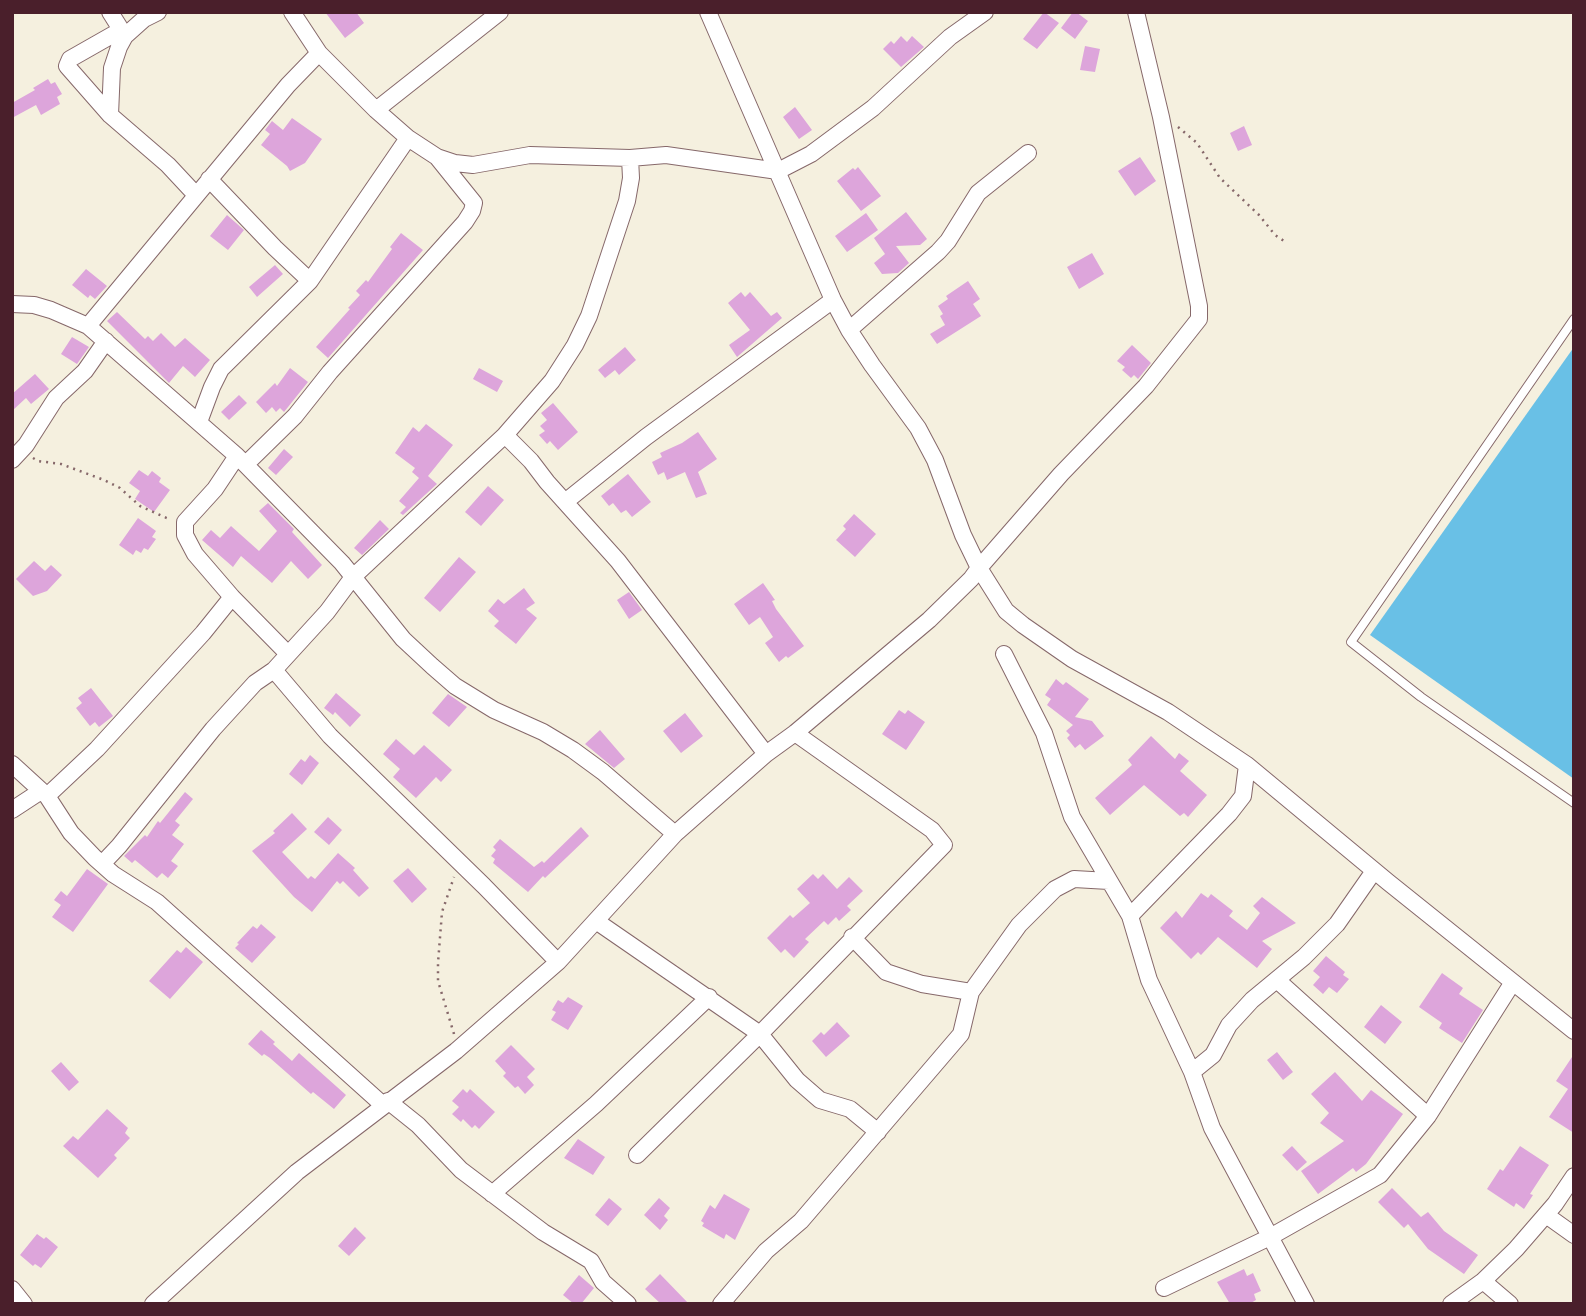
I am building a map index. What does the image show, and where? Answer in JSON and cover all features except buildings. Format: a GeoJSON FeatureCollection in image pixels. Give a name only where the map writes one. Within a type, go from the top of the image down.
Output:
{"type":"FeatureCollection","features":[{"type":"Feature","properties":{"kind":"street"},"geometry":{"type":"LineString","coordinates":[[110,12],[123,33],[112,68],[110,115]]}},
{"type":"Feature","properties":{"kind":"street"},"geometry":{"type":"LineString","coordinates":[[158,12],[67,62],[67,66],[110,115],[168,165],[196,195]]}},
{"type":"Feature","properties":{"kind":"street"},"geometry":{"type":"LineString","coordinates":[[288,654],[232,597],[195,554],[185,535],[185,522],[241,460],[295,416],[330,372],[465,222],[474,204],[437,157],[408,138],[376,110],[319,52],[292,12]]}},
{"type":"Feature","properties":{"kind":"street"},"geometry":{"type":"LineString","coordinates":[[376,110],[500,12]]}},
{"type":"Feature","properties":{"kind":"street"},"geometry":{"type":"LineString","coordinates":[[708,12],[833,300],[849,330],[918,428],[936,460],[978,568],[1006,611],[1072,659],[1168,712],[1247,765],[1574,1031]]}},
{"type":"Feature","properties":{"kind":"street"},"geometry":{"type":"LineString","coordinates":[[437,157],[473,165],[530,155],[630,158],[666,155],[778,171],[811,153],[873,108],[940,46],[985,12]]}},
{"type":"Feature","properties":{"kind":"street"},"geometry":{"type":"LineString","coordinates":[[153,1304],[297,1172],[456,1051],[558,962],[675,834],[766,754],[795,733],[929,620],[971,579],[1061,474],[1146,386],[1199,319],[1199,306],[1161,117],[1136,12]]}},
{"type":"Feature","properties":{"kind":"street"},"geometry":{"type":"LineString","coordinates":[[88,326],[288,85],[319,52]]}},
{"type":"Feature","properties":{"kind":"street"},"geometry":{"type":"LineString","coordinates":[[199,422],[221,369],[310,281],[408,138]]}},
{"type":"Feature","properties":{"kind":"street"},"geometry":{"type":"LineString","coordinates":[[849,330],[938,252],[948,241],[978,193],[1028,153]]}},
{"type":"Feature","properties":{"kind":"street"},"geometry":{"type":"LineString","coordinates":[[102,863],[119,846],[231,709],[255,683],[275,670],[327,612],[353,578],[505,435],[552,381],[575,345],[589,316],[627,201],[631,178],[630,158]]}},
{"type":"Feature","properties":{"kind":"street"},"geometry":{"type":"LineString","coordinates":[[209,180],[310,281]]}},
{"type":"Feature","properties":{"kind":"street"},"geometry":{"type":"LineString","coordinates":[[565,502],[646,437],[833,300]]}},
{"type":"Feature","properties":{"kind":"street"},"geometry":{"type":"LineString","coordinates":[[12,304],[34,305],[88,326],[241,460],[342,563],[403,639],[455,686],[494,710],[543,732],[573,750],[675,834]]}},
{"type":"Feature","properties":{"kind":"street"},"geometry":{"type":"LineString","coordinates":[[12,460],[26,445],[56,398],[85,371],[106,341]]}},
{"type":"Feature","properties":{"kind":"street"},"geometry":{"type":"LineString","coordinates":[[505,435],[618,561],[766,754]]}},
{"type":"Feature","properties":{"kind":"street"},"geometry":{"type":"LineString","coordinates":[[12,810],[44,794],[97,749],[232,597]]}},
{"type":"Feature","properties":{"kind":"street"},"geometry":{"type":"LineString","coordinates":[[1004,654],[1044,733],[1072,817],[1130,916],[1149,980],[1192,1072],[1212,1128],[1306,1304]]}},
{"type":"Feature","properties":{"kind":"street"},"geometry":{"type":"LineString","coordinates":[[275,670],[330,736],[558,962]]}},
{"type":"Feature","properties":{"kind":"street"},"geometry":{"type":"LineString","coordinates":[[637,1156],[944,845],[932,830],[795,733]]}},
{"type":"Feature","properties":{"kind":"street"},"geometry":{"type":"LineString","coordinates":[[12,764],[44,794],[71,833],[102,863],[166,910],[386,1103],[418,1125],[461,1170],[543,1232],[591,1261],[603,1282],[628,1304]]}},
{"type":"Feature","properties":{"kind":"street"},"geometry":{"type":"LineString","coordinates":[[1130,916],[1243,796],[1247,765]]}},
{"type":"Feature","properties":{"kind":"street"},"geometry":{"type":"LineString","coordinates":[[1192,1072],[1213,1055],[1229,1025],[1252,1000],[1337,924],[1374,871]]}},
{"type":"Feature","properties":{"kind":"street"},"geometry":{"type":"LineString","coordinates":[[721,1304],[766,1251],[801,1221],[961,1034],[971,992],[1019,925],[1055,889],[1074,879],[1109,881]]}},
{"type":"Feature","properties":{"kind":"street"},"geometry":{"type":"LineString","coordinates":[[596,921],[760,1034],[797,1080],[820,1100],[850,1110],[877,1132]]}},
{"type":"Feature","properties":{"kind":"street"},"geometry":{"type":"LineString","coordinates":[[852,937],[886,972],[922,984],[971,992]]}},
{"type":"Feature","properties":{"kind":"street"},"geometry":{"type":"LineString","coordinates":[[1277,980],[1428,1116]]}},
{"type":"Feature","properties":{"kind":"street"},"geometry":{"type":"LineString","coordinates":[[1164,1287],[1270,1237],[1380,1175],[1428,1116],[1513,982]]}},
{"type":"Feature","properties":{"kind":"street"},"geometry":{"type":"LineString","coordinates":[[492,1194],[596,1104],[709,998]]}},
{"type":"Feature","properties":{"kind":"street"},"geometry":{"type":"LineString","coordinates":[[1451,1304],[1483,1281],[1516,1249],[1574,1176]]}},
{"type":"Feature","properties":{"kind":"street"},"geometry":{"type":"LineString","coordinates":[[1546,1214],[1574,1235]]}},
{"type":"Feature","properties":{"kind":"street"},"geometry":{"type":"LineString","coordinates":[[1483,1281],[1510,1304]]}},
{"type":"Feature","properties":{"kind":"street"},"geometry":{"type":"LineString","coordinates":[[12,1289],[24,1304]]}},
{"type":"Feature","properties":{"kind":"lane"},"geometry":{"type":"LineString","coordinates":[[1574,319],[1351,642],[1421,697],[1574,803]]}},
{"type":"Feature","properties":{"kind":"path"},"geometry":{"type":"LineString","coordinates":[[1161,117],[1197,144],[1220,178],[1284,241]]}},
{"type":"Feature","properties":{"kind":"path"},"geometry":{"type":"LineString","coordinates":[[26,445],[35,460],[61,464],[85,472],[120,488],[140,506],[157,515],[185,522]]}},
{"type":"Feature","properties":{"kind":"path"},"geometry":{"type":"LineString","coordinates":[[456,1051],[438,981],[438,963],[442,912],[456,873],[457,859]]}},
{"type":"Feature","properties":{"kind":"water"},"geometry":{"type":"Polygon","coordinates":[[[1574,347],[1574,779],[1370,635],[1574,347]]]}}]}
